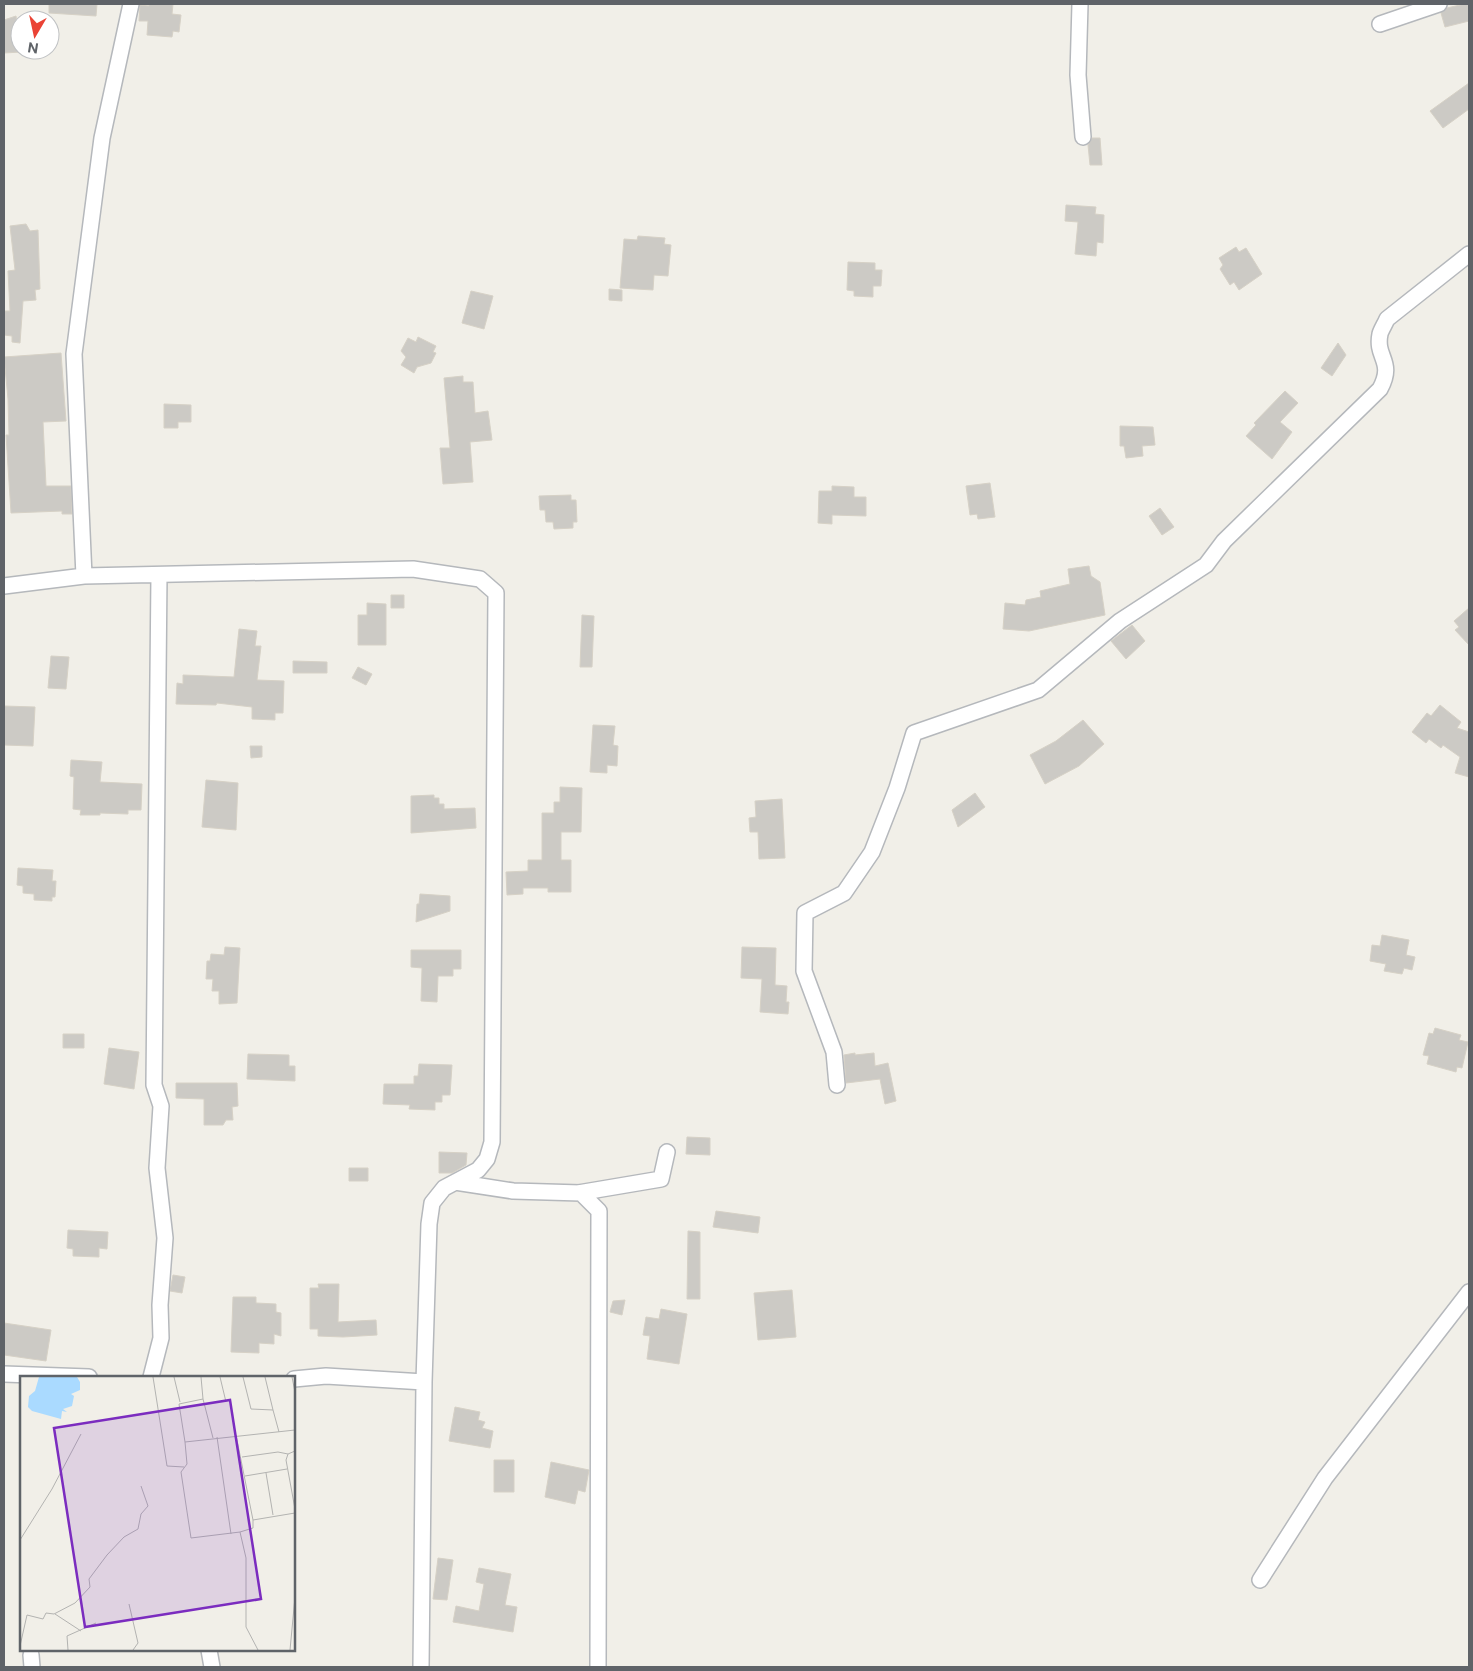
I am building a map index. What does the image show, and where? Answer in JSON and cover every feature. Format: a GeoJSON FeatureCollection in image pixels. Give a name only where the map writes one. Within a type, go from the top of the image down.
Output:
{"type":"FeatureCollection","features":[{"type":"Feature","properties":{"kind":"street"},"geometry":{"type":"LineString","coordinates":[[84,576],[74,354],[102,138],[131,4]]}},
{"type":"Feature","properties":{"kind":"street"},"geometry":{"type":"LineString","coordinates":[[1080,4],[1078,74],[1082,136]]}},
{"type":"Feature","properties":{"kind":"street"},"geometry":{"type":"LineString","coordinates":[[1380,24],[1439,4]]}},
{"type":"Feature","properties":{"kind":"street"},"geometry":{"type":"LineString","coordinates":[[837,1085],[834,1052],[804,970],[805,913],[844,893],[872,852],[897,788],[914,734],[1038,690],[1120,621],[1206,565],[1224,541],[1380,390],[1387,376],[1387,366],[1380,334],[1387,319],[1469,254]]}},
{"type":"Feature","properties":{"kind":"street"},"geometry":{"type":"LineString","coordinates":[[4,586],[84,576],[413,569],[480,579],[496,593],[492,1142],[487,1159],[478,1170],[444,1188],[432,1203],[429,1224],[424,1382],[421,1667]]}},
{"type":"Feature","properties":{"kind":"street"},"geometry":{"type":"LineString","coordinates":[[151,1376],[160,1338],[164,1238],[157,1168],[161,1106],[154,1084],[160,575]]}},
{"type":"Feature","properties":{"kind":"street"},"geometry":{"type":"LineString","coordinates":[[455,1182],[513,1191],[578,1193],[661,1178],[667,1152]]}},
{"type":"Feature","properties":{"kind":"street"},"geometry":{"type":"LineString","coordinates":[[578,1193],[581,1193],[599,1212],[598,1667]]}},
{"type":"Feature","properties":{"kind":"street"},"geometry":{"type":"LineString","coordinates":[[1260,1580],[1325,1478],[1469,1292]]}},
{"type":"Feature","properties":{"kind":"street"},"geometry":{"type":"LineString","coordinates":[[4,1374],[61,1376]]}},
{"type":"Feature","properties":{"kind":"street"},"geometry":{"type":"LineString","coordinates":[[295,1379],[326,1376],[424,1382]]}},
{"type":"Feature","properties":{"kind":"street"},"geometry":{"type":"LineString","coordinates":[[209,1651],[212,1667]]}},
{"type":"Feature","properties":{"kind":"building"},"geometry":{"type":"Polygon","coordinates":[[[49,4],[97,4],[96,16],[60,14],[60,10],[49,10],[49,4]]]}},
{"type":"Feature","properties":{"kind":"building"},"geometry":{"type":"Polygon","coordinates":[[[149,4],[173,4],[172,14],[181,15],[179,32],[173,31],[172,37],[147,35],[148,21],[139,21],[140,5],[149,6],[149,4]]]}},
{"type":"Feature","properties":{"kind":"building"},"geometry":{"type":"Polygon","coordinates":[[[1469,4],[1469,21],[1445,27],[1441,13],[1447,8],[1469,4]]]}},
{"type":"Feature","properties":{"kind":"building"},"geometry":{"type":"Polygon","coordinates":[[[10,18],[10,53],[4,53],[4,20],[10,18]]]}},
{"type":"Feature","properties":{"kind":"building"},"geometry":{"type":"Polygon","coordinates":[[[1469,83],[1469,109],[1443,128],[1430,111],[1469,83]]]}},
{"type":"Feature","properties":{"kind":"building"},"geometry":{"type":"Polygon","coordinates":[[[1092,138],[1100,138],[1102,165],[1090,165],[1088,145],[1092,138]]]}},
{"type":"Feature","properties":{"kind":"building"},"geometry":{"type":"Polygon","coordinates":[[[1066,205],[1096,207],[1095,214],[1104,215],[1103,243],[1097,242],[1096,256],[1075,254],[1078,222],[1065,221],[1066,205]]]}},
{"type":"Feature","properties":{"kind":"building"},"geometry":{"type":"Polygon","coordinates":[[[26,224],[30,231],[38,230],[40,289],[35,290],[36,300],[23,301],[20,343],[12,342],[12,336],[4,335],[4,311],[10,311],[8,271],[15,270],[10,226],[26,224]]]}},
{"type":"Feature","properties":{"kind":"building"},"geometry":{"type":"Polygon","coordinates":[[[638,236],[665,238],[664,244],[671,245],[668,276],[654,275],[653,290],[620,288],[624,239],[637,240],[638,236]]]}},
{"type":"Feature","properties":{"kind":"building"},"geometry":{"type":"Polygon","coordinates":[[[1236,247],[1239,252],[1246,248],[1262,274],[1239,290],[1234,282],[1230,285],[1220,269],[1223,265],[1219,258],[1236,247]]]}},
{"type":"Feature","properties":{"kind":"building"},"geometry":{"type":"Polygon","coordinates":[[[848,262],[875,263],[875,270],[882,270],[881,286],[873,286],[873,297],[854,296],[854,291],[847,290],[848,262]]]}},
{"type":"Feature","properties":{"kind":"building"},"geometry":{"type":"Polygon","coordinates":[[[609,289],[622,290],[622,301],[609,300],[609,289]]]}},
{"type":"Feature","properties":{"kind":"building"},"geometry":{"type":"Polygon","coordinates":[[[471,291],[493,296],[484,329],[462,323],[471,291]]]}},
{"type":"Feature","properties":{"kind":"building"},"geometry":{"type":"Polygon","coordinates":[[[418,337],[436,346],[433,352],[436,353],[431,363],[417,367],[414,373],[401,365],[406,357],[401,351],[408,338],[416,342],[418,337]]]}},
{"type":"Feature","properties":{"kind":"building"},"geometry":{"type":"Polygon","coordinates":[[[1338,343],[1346,355],[1332,376],[1321,368],[1338,343]]]}},
{"type":"Feature","properties":{"kind":"building"},"geometry":{"type":"Polygon","coordinates":[[[61,353],[66,421],[43,422],[46,486],[71,486],[72,514],[62,514],[62,511],[11,513],[6,435],[9,435],[8,399],[4,357],[61,353]]]}},
{"type":"Feature","properties":{"kind":"building"},"geometry":{"type":"Polygon","coordinates":[[[463,376],[463,382],[473,382],[475,413],[488,411],[492,440],[470,442],[473,482],[443,484],[440,448],[450,448],[444,378],[463,376]]]}},
{"type":"Feature","properties":{"kind":"building"},"geometry":{"type":"Polygon","coordinates":[[[1285,391],[1298,403],[1280,422],[1292,432],[1272,459],[1246,436],[1256,425],[1254,423],[1285,391]]]}},
{"type":"Feature","properties":{"kind":"building"},"geometry":{"type":"Polygon","coordinates":[[[164,404],[191,405],[191,422],[178,422],[178,428],[164,428],[164,404]]]}},
{"type":"Feature","properties":{"kind":"building"},"geometry":{"type":"Polygon","coordinates":[[[1120,426],[1153,427],[1155,445],[1142,446],[1143,456],[1126,458],[1124,446],[1120,446],[1120,426]]]}},
{"type":"Feature","properties":{"kind":"building"},"geometry":{"type":"Polygon","coordinates":[[[990,483],[995,517],[978,519],[977,514],[970,515],[966,486],[990,483]]]}},
{"type":"Feature","properties":{"kind":"building"},"geometry":{"type":"Polygon","coordinates":[[[832,486],[854,487],[854,497],[866,497],[866,516],[832,515],[832,524],[818,523],[819,491],[832,491],[832,486]]]}},
{"type":"Feature","properties":{"kind":"building"},"geometry":{"type":"Polygon","coordinates":[[[571,495],[571,500],[576,500],[577,522],[573,522],[573,528],[554,529],[553,522],[546,522],[545,510],[540,510],[539,496],[571,495]]]}},
{"type":"Feature","properties":{"kind":"building"},"geometry":{"type":"Polygon","coordinates":[[[1160,508],[1174,527],[1162,535],[1149,516],[1160,508]]]}},
{"type":"Feature","properties":{"kind":"building"},"geometry":{"type":"Polygon","coordinates":[[[1089,566],[1091,576],[1100,582],[1105,615],[1029,631],[1003,629],[1005,603],[1025,605],[1026,600],[1041,597],[1040,591],[1070,584],[1068,569],[1089,566]]]}},
{"type":"Feature","properties":{"kind":"building"},"geometry":{"type":"Polygon","coordinates":[[[391,595],[404,595],[404,608],[391,608],[391,595]]]}},
{"type":"Feature","properties":{"kind":"building"},"geometry":{"type":"Polygon","coordinates":[[[367,603],[386,604],[386,645],[358,645],[358,615],[367,615],[367,603]]]}},
{"type":"Feature","properties":{"kind":"building"},"geometry":{"type":"Polygon","coordinates":[[[1469,608],[1469,645],[1455,630],[1459,627],[1454,621],[1469,608]]]}},
{"type":"Feature","properties":{"kind":"building"},"geometry":{"type":"Polygon","coordinates":[[[582,615],[594,616],[592,667],[580,667],[582,615]]]}},
{"type":"Feature","properties":{"kind":"building"},"geometry":{"type":"Polygon","coordinates":[[[1132,625],[1145,641],[1126,659],[1111,641],[1132,625]]]}},
{"type":"Feature","properties":{"kind":"building"},"geometry":{"type":"Polygon","coordinates":[[[239,629],[257,631],[255,646],[261,646],[257,680],[284,681],[283,713],[275,713],[275,720],[252,719],[252,707],[217,703],[216,705],[176,704],[177,683],[183,684],[183,675],[234,677],[239,629]]]}},
{"type":"Feature","properties":{"kind":"building"},"geometry":{"type":"Polygon","coordinates":[[[51,656],[69,657],[66,689],[48,688],[51,656]]]}},
{"type":"Feature","properties":{"kind":"building"},"geometry":{"type":"Polygon","coordinates":[[[293,661],[327,662],[327,673],[293,673],[293,661]]]}},
{"type":"Feature","properties":{"kind":"building"},"geometry":{"type":"Polygon","coordinates":[[[358,667],[372,674],[366,685],[352,678],[358,667]]]}},
{"type":"Feature","properties":{"kind":"building"},"geometry":{"type":"Polygon","coordinates":[[[1440,705],[1461,722],[1457,728],[1469,732],[1469,777],[1455,773],[1460,757],[1443,745],[1441,748],[1429,739],[1426,743],[1412,732],[1427,713],[1431,716],[1440,705]]]}},
{"type":"Feature","properties":{"kind":"building"},"geometry":{"type":"Polygon","coordinates":[[[4,706],[35,707],[33,746],[4,745],[4,706]]]}},
{"type":"Feature","properties":{"kind":"building"},"geometry":{"type":"Polygon","coordinates":[[[1083,720],[1104,744],[1079,766],[1045,784],[1030,755],[1056,741],[1083,720]]]}},
{"type":"Feature","properties":{"kind":"building"},"geometry":{"type":"Polygon","coordinates":[[[593,725],[615,726],[613,745],[618,746],[617,766],[607,765],[607,773],[590,772],[593,725]]]}},
{"type":"Feature","properties":{"kind":"building"},"geometry":{"type":"Polygon","coordinates":[[[250,746],[262,746],[262,757],[251,758],[250,746]]]}},
{"type":"Feature","properties":{"kind":"building"},"geometry":{"type":"Polygon","coordinates":[[[71,760],[102,762],[100,782],[142,784],[141,810],[128,810],[128,814],[100,813],[100,815],[80,815],[81,810],[73,809],[74,777],[70,776],[71,760]]]}},
{"type":"Feature","properties":{"kind":"building"},"geometry":{"type":"Polygon","coordinates":[[[206,780],[238,783],[236,830],[202,827],[206,780]]]}},
{"type":"Feature","properties":{"kind":"building"},"geometry":{"type":"Polygon","coordinates":[[[560,787],[582,788],[581,832],[561,832],[561,860],[571,860],[571,892],[548,892],[548,888],[523,888],[523,894],[507,895],[506,872],[528,871],[528,860],[542,860],[542,813],[554,813],[554,802],[560,802],[560,787]]]}},
{"type":"Feature","properties":{"kind":"building"},"geometry":{"type":"Polygon","coordinates":[[[975,793],[985,807],[958,827],[952,810],[975,793]]]}},
{"type":"Feature","properties":{"kind":"building"},"geometry":{"type":"Polygon","coordinates":[[[434,795],[434,798],[439,798],[439,804],[444,804],[444,809],[475,808],[476,828],[411,833],[411,796],[434,795]]]}},
{"type":"Feature","properties":{"kind":"building"},"geometry":{"type":"Polygon","coordinates":[[[782,799],[785,858],[759,859],[758,832],[750,832],[749,818],[756,817],[755,801],[782,799]]]}},
{"type":"Feature","properties":{"kind":"building"},"geometry":{"type":"Polygon","coordinates":[[[18,868],[53,870],[52,881],[56,881],[55,897],[52,897],[52,901],[34,900],[34,894],[23,893],[23,886],[17,885],[18,868]]]}},
{"type":"Feature","properties":{"kind":"building"},"geometry":{"type":"Polygon","coordinates":[[[420,894],[450,896],[450,911],[416,922],[417,904],[419,904],[420,894]]]}},
{"type":"Feature","properties":{"kind":"building"},"geometry":{"type":"Polygon","coordinates":[[[1382,935],[1409,940],[1406,955],[1415,957],[1412,970],[1404,968],[1402,974],[1384,971],[1386,964],[1370,961],[1372,945],[1380,946],[1382,935]]]}},
{"type":"Feature","properties":{"kind":"building"},"geometry":{"type":"Polygon","coordinates":[[[225,947],[240,948],[237,1003],[219,1004],[219,991],[212,991],[213,979],[206,979],[207,961],[210,961],[211,954],[224,955],[225,947]]]}},
{"type":"Feature","properties":{"kind":"building"},"geometry":{"type":"Polygon","coordinates":[[[742,947],[776,948],[775,985],[787,986],[786,1002],[789,1002],[788,1014],[760,1012],[762,979],[741,978],[742,947]]]}},
{"type":"Feature","properties":{"kind":"building"},"geometry":{"type":"Polygon","coordinates":[[[411,950],[461,950],[461,969],[453,969],[453,976],[438,976],[437,1002],[421,1001],[422,968],[411,967],[411,950]]]}},
{"type":"Feature","properties":{"kind":"building"},"geometry":{"type":"Polygon","coordinates":[[[1435,1028],[1461,1035],[1459,1040],[1468,1042],[1462,1068],[1457,1067],[1456,1072],[1427,1064],[1429,1056],[1423,1055],[1429,1033],[1433,1034],[1435,1028]]]}},
{"type":"Feature","properties":{"kind":"building"},"geometry":{"type":"Polygon","coordinates":[[[63,1034],[84,1034],[84,1048],[63,1048],[63,1034]]]}},
{"type":"Feature","properties":{"kind":"building"},"geometry":{"type":"Polygon","coordinates":[[[109,1048],[139,1052],[134,1089],[104,1084],[109,1048]]]}},
{"type":"Feature","properties":{"kind":"building"},"geometry":{"type":"Polygon","coordinates":[[[855,1053],[855,1055],[874,1053],[875,1066],[888,1063],[896,1101],[885,1104],[880,1079],[846,1083],[844,1055],[855,1053]]]}},
{"type":"Feature","properties":{"kind":"building"},"geometry":{"type":"Polygon","coordinates":[[[248,1054],[289,1055],[289,1066],[295,1066],[295,1081],[247,1079],[248,1054]]]}},
{"type":"Feature","properties":{"kind":"building"},"geometry":{"type":"Polygon","coordinates":[[[419,1064],[452,1065],[450,1095],[442,1095],[442,1102],[435,1102],[435,1110],[409,1109],[410,1105],[383,1104],[384,1084],[414,1084],[414,1076],[418,1076],[419,1064]]]}},
{"type":"Feature","properties":{"kind":"building"},"geometry":{"type":"Polygon","coordinates":[[[176,1083],[237,1083],[238,1106],[232,1107],[233,1120],[226,1120],[223,1125],[204,1125],[204,1099],[176,1098],[176,1083]]]}},
{"type":"Feature","properties":{"kind":"building"},"geometry":{"type":"Polygon","coordinates":[[[687,1137],[710,1138],[710,1155],[686,1154],[687,1137]]]}},
{"type":"Feature","properties":{"kind":"building"},"geometry":{"type":"Polygon","coordinates":[[[439,1152],[467,1153],[466,1165],[452,1173],[439,1173],[439,1152]]]}},
{"type":"Feature","properties":{"kind":"building"},"geometry":{"type":"Polygon","coordinates":[[[349,1168],[368,1168],[368,1181],[349,1181],[349,1168]]]}},
{"type":"Feature","properties":{"kind":"building"},"geometry":{"type":"Polygon","coordinates":[[[716,1211],[760,1217],[758,1233],[713,1227],[716,1211]]]}},
{"type":"Feature","properties":{"kind":"building"},"geometry":{"type":"Polygon","coordinates":[[[68,1230],[108,1232],[107,1249],[99,1248],[99,1257],[73,1256],[73,1249],[67,1248],[68,1230]]]}},
{"type":"Feature","properties":{"kind":"building"},"geometry":{"type":"Polygon","coordinates":[[[688,1231],[700,1232],[700,1299],[687,1299],[688,1231]]]}},
{"type":"Feature","properties":{"kind":"building"},"geometry":{"type":"Polygon","coordinates":[[[173,1275],[185,1277],[182,1293],[170,1291],[173,1275]]]}},
{"type":"Feature","properties":{"kind":"building"},"geometry":{"type":"Polygon","coordinates":[[[318,1284],[339,1284],[338,1322],[376,1320],[377,1335],[318,1336],[318,1329],[310,1329],[310,1288],[319,1288],[318,1284]]]}},
{"type":"Feature","properties":{"kind":"building"},"geometry":{"type":"Polygon","coordinates":[[[792,1290],[796,1337],[758,1340],[754,1293],[792,1290]]]}},
{"type":"Feature","properties":{"kind":"building"},"geometry":{"type":"Polygon","coordinates":[[[233,1297],[256,1297],[256,1303],[276,1304],[276,1312],[281,1313],[281,1336],[274,1334],[274,1344],[259,1343],[259,1353],[231,1352],[233,1297]]]}},
{"type":"Feature","properties":{"kind":"building"},"geometry":{"type":"Polygon","coordinates":[[[625,1300],[622,1315],[610,1312],[613,1301],[625,1300]]]}},
{"type":"Feature","properties":{"kind":"building"},"geometry":{"type":"Polygon","coordinates":[[[661,1309],[687,1314],[679,1364],[647,1359],[650,1336],[643,1335],[646,1317],[659,1319],[661,1309]]]}},
{"type":"Feature","properties":{"kind":"building"},"geometry":{"type":"Polygon","coordinates":[[[4,1323],[51,1330],[46,1361],[4,1355],[4,1323]]]}},
{"type":"Feature","properties":{"kind":"building"},"geometry":{"type":"Polygon","coordinates":[[[455,1407],[480,1412],[478,1420],[485,1422],[482,1428],[493,1431],[490,1448],[449,1441],[455,1407]]]}},
{"type":"Feature","properties":{"kind":"building"},"geometry":{"type":"Polygon","coordinates":[[[494,1460],[514,1460],[514,1492],[494,1492],[494,1460]]]}},
{"type":"Feature","properties":{"kind":"building"},"geometry":{"type":"Polygon","coordinates":[[[551,1462],[589,1470],[585,1492],[578,1490],[575,1504],[545,1497],[551,1462]]]}},
{"type":"Feature","properties":{"kind":"building"},"geometry":{"type":"Polygon","coordinates":[[[438,1558],[453,1560],[447,1600],[433,1599],[438,1558]]]}},
{"type":"Feature","properties":{"kind":"building"},"geometry":{"type":"Polygon","coordinates":[[[479,1568],[511,1574],[505,1605],[517,1607],[513,1632],[453,1622],[456,1606],[479,1611],[484,1584],[476,1582],[479,1568]]]}}]}
